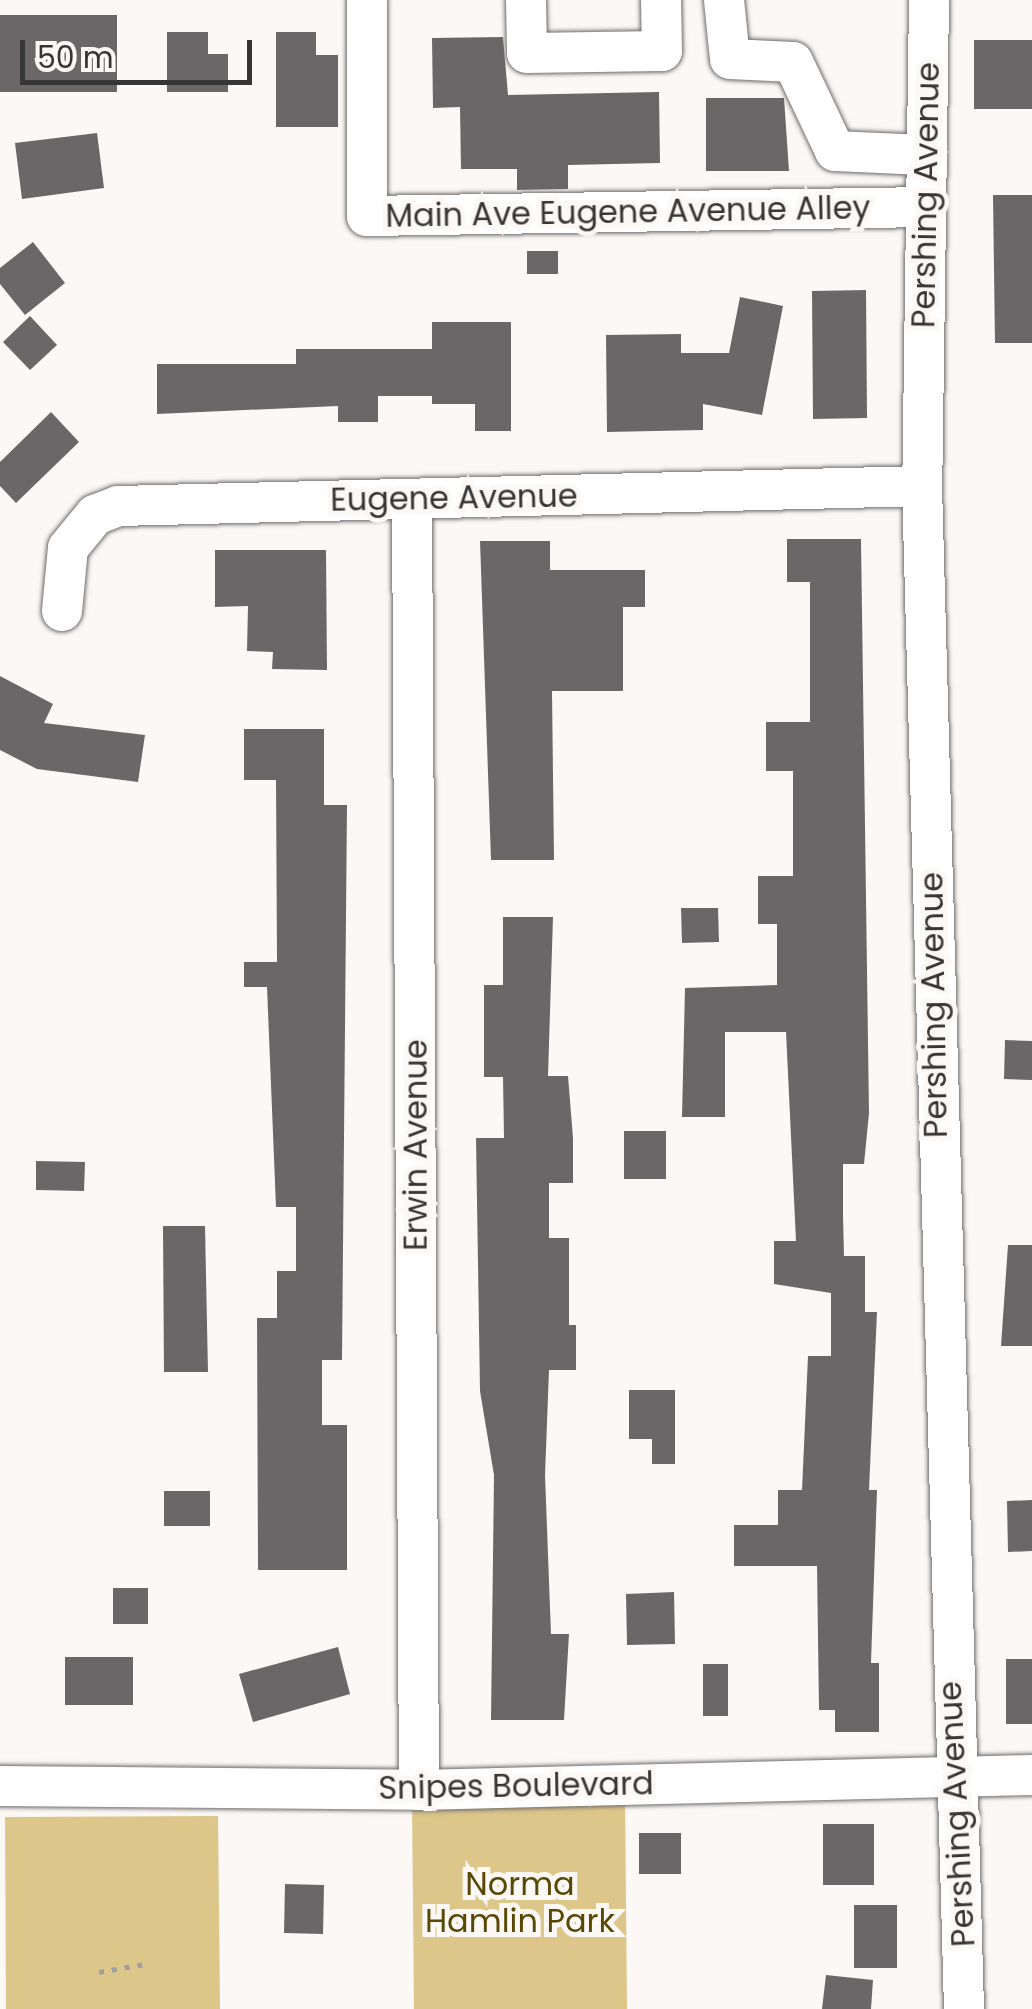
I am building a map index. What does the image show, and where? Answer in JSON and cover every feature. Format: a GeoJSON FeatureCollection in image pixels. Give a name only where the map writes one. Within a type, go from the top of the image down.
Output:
{"type":"FeatureCollection","features":[{"type":"Feature","properties":{"kind":"street","name":"Main Ave Eugene Avenue Alley"},"geometry":{"type":"LineString","coordinates":[[366,0],[368,216],[926,207]]}},
{"type":"Feature","properties":{"kind":"street"},"geometry":{"type":"LineString","coordinates":[[526,0],[527,53],[662,51],[661,0]]}},
{"type":"Feature","properties":{"kind":"street"},"geometry":{"type":"LineString","coordinates":[[724,0],[730,59],[793,62],[835,150],[925,156]]}},
{"type":"Feature","properties":{"kind":"street","name":"Pershing Avenue"},"geometry":{"type":"LineString","coordinates":[[928,0],[922,486],[952,1776],[964,2009]]}},
{"type":"Feature","properties":{"kind":"street","name":"Eugene Avenue"},"geometry":{"type":"LineString","coordinates":[[62,611],[68,548],[79,529],[118,506],[922,486]]}},
{"type":"Feature","properties":{"kind":"street","name":"Erwin Avenue"},"geometry":{"type":"LineString","coordinates":[[412,500],[420,1790]]}},
{"type":"Feature","properties":{"kind":"street","name":"Snipes Boulevard"},"geometry":{"type":"LineString","coordinates":[[0,1786],[420,1790],[1032,1775]]}},
{"type":"Feature","properties":{"kind":"path"},"geometry":{"type":"LineString","coordinates":[[99,1972],[144,1964]]}},
{"type":"Feature","properties":{"kind":"green space","name":"Norma Hamlin Park"},"geometry":{"type":"Polygon","coordinates":[[[625,1798],[627,2009],[414,2009],[412,1800],[625,1798]]]}},
{"type":"Feature","properties":{"kind":"green space"},"geometry":{"type":"Polygon","coordinates":[[[218,1816],[220,2009],[6,2009],[5,1817],[218,1816]]]}},
{"type":"Feature","properties":{"kind":"building"},"geometry":{"type":"Polygon","coordinates":[[[0,15],[117,15],[117,92],[0,92],[0,15]]]}},
{"type":"Feature","properties":{"kind":"building"},"geometry":{"type":"Polygon","coordinates":[[[167,32],[208,32],[208,54],[228,54],[228,92],[167,92],[167,32]]]}},
{"type":"Feature","properties":{"kind":"building"},"geometry":{"type":"Polygon","coordinates":[[[276,32],[316,32],[316,55],[338,55],[338,127],[276,127],[276,32]]]}},
{"type":"Feature","properties":{"kind":"building"},"geometry":{"type":"Polygon","coordinates":[[[503,37],[508,95],[659,92],[660,163],[568,165],[568,189],[517,190],[517,169],[461,169],[460,107],[433,108],[432,38],[503,37]]]}},
{"type":"Feature","properties":{"kind":"building"},"geometry":{"type":"Polygon","coordinates":[[[974,40],[1032,40],[1032,109],[974,109],[974,40]]]}},
{"type":"Feature","properties":{"kind":"building"},"geometry":{"type":"Polygon","coordinates":[[[706,98],[784,98],[789,171],[706,171],[706,98]]]}},
{"type":"Feature","properties":{"kind":"building"},"geometry":{"type":"Polygon","coordinates":[[[97,133],[104,188],[22,199],[15,143],[97,133]]]}},
{"type":"Feature","properties":{"kind":"building"},"geometry":{"type":"Polygon","coordinates":[[[993,195],[1032,195],[1032,343],[995,343],[993,195]]]}},
{"type":"Feature","properties":{"kind":"building"},"geometry":{"type":"Polygon","coordinates":[[[33,242],[65,283],[25,315],[0,284],[0,268],[33,242]]]}},
{"type":"Feature","properties":{"kind":"building"},"geometry":{"type":"Polygon","coordinates":[[[527,251],[558,251],[558,274],[527,274],[527,251]]]}},
{"type":"Feature","properties":{"kind":"building"},"geometry":{"type":"Polygon","coordinates":[[[866,290],[867,418],[813,419],[812,291],[866,290]]]}},
{"type":"Feature","properties":{"kind":"building"},"geometry":{"type":"Polygon","coordinates":[[[740,297],[783,306],[762,415],[703,404],[703,430],[607,432],[606,335],[681,334],[681,353],[729,353],[740,297]]]}},
{"type":"Feature","properties":{"kind":"building"},"geometry":{"type":"Polygon","coordinates":[[[30,316],[57,345],[30,370],[3,342],[30,316]]]}},
{"type":"Feature","properties":{"kind":"building"},"geometry":{"type":"Polygon","coordinates":[[[432,322],[511,322],[511,431],[475,431],[475,404],[432,404],[432,396],[378,396],[378,422],[338,422],[338,406],[157,414],[157,364],[296,364],[296,349],[432,349],[432,322]]]}},
{"type":"Feature","properties":{"kind":"building"},"geometry":{"type":"Polygon","coordinates":[[[51,412],[79,442],[16,503],[0,486],[0,462],[51,412]]]}},
{"type":"Feature","properties":{"kind":"building"},"geometry":{"type":"Polygon","coordinates":[[[787,539],[861,539],[869,1113],[864,1164],[843,1164],[843,1215],[844,1256],[865,1256],[865,1312],[877,1312],[869,1490],[877,1490],[871,1663],[879,1663],[879,1732],[835,1732],[835,1710],[819,1710],[817,1566],[734,1566],[734,1525],[778,1525],[778,1490],[802,1490],[808,1356],[831,1356],[831,1293],[774,1284],[774,1241],[796,1241],[786,1032],[725,1032],[725,1117],[682,1117],[685,988],[777,985],[777,924],[758,924],[758,876],[793,876],[793,771],[766,771],[766,722],[810,722],[810,582],[787,582],[787,539]]]}},
{"type":"Feature","properties":{"kind":"building"},"geometry":{"type":"Polygon","coordinates":[[[480,541],[550,541],[550,570],[645,570],[645,607],[623,607],[623,691],[552,691],[554,860],[491,860],[480,541]]]}},
{"type":"Feature","properties":{"kind":"building"},"geometry":{"type":"Polygon","coordinates":[[[215,550],[326,550],[327,670],[272,669],[273,652],[247,651],[248,606],[215,607],[215,550]]]}},
{"type":"Feature","properties":{"kind":"building"},"geometry":{"type":"Polygon","coordinates":[[[0,676],[53,704],[44,723],[145,735],[138,782],[37,769],[0,750],[0,676]]]}},
{"type":"Feature","properties":{"kind":"building"},"geometry":{"type":"Polygon","coordinates":[[[244,729],[324,729],[324,805],[347,805],[342,1360],[322,1360],[322,1425],[347,1425],[347,1570],[258,1570],[257,1318],[277,1318],[277,1271],[296,1271],[296,1207],[276,1207],[267,987],[244,987],[244,962],[277,962],[276,780],[244,780],[244,729]]]}},
{"type":"Feature","properties":{"kind":"building"},"geometry":{"type":"Polygon","coordinates":[[[681,908],[718,908],[719,942],[682,943],[681,908]]]}},
{"type":"Feature","properties":{"kind":"building"},"geometry":{"type":"Polygon","coordinates":[[[503,917],[553,917],[548,1076],[568,1076],[573,1138],[573,1183],[549,1183],[549,1238],[569,1238],[569,1325],[576,1325],[576,1370],[549,1370],[545,1475],[551,1634],[569,1634],[564,1720],[491,1720],[494,1475],[480,1391],[476,1138],[504,1138],[503,1077],[484,1077],[484,985],[503,985],[503,917]]]}},
{"type":"Feature","properties":{"kind":"building"},"geometry":{"type":"Polygon","coordinates":[[[1005,1040],[1032,1041],[1032,1080],[1004,1079],[1005,1040]]]}},
{"type":"Feature","properties":{"kind":"building"},"geometry":{"type":"Polygon","coordinates":[[[624,1131],[666,1131],[666,1179],[624,1179],[624,1131]]]}},
{"type":"Feature","properties":{"kind":"building"},"geometry":{"type":"Polygon","coordinates":[[[36,1161],[85,1162],[84,1191],[36,1190],[36,1161]]]}},
{"type":"Feature","properties":{"kind":"building"},"geometry":{"type":"Polygon","coordinates":[[[163,1226],[205,1226],[208,1372],[164,1372],[163,1226]]]}},
{"type":"Feature","properties":{"kind":"building"},"geometry":{"type":"Polygon","coordinates":[[[1008,1245],[1032,1245],[1032,1346],[1001,1346],[1008,1245]]]}},
{"type":"Feature","properties":{"kind":"building"},"geometry":{"type":"Polygon","coordinates":[[[629,1390],[675,1390],[675,1464],[652,1464],[652,1439],[629,1439],[629,1390]]]}},
{"type":"Feature","properties":{"kind":"building"},"geometry":{"type":"Polygon","coordinates":[[[164,1491],[210,1491],[210,1526],[164,1526],[164,1491]]]}},
{"type":"Feature","properties":{"kind":"building"},"geometry":{"type":"Polygon","coordinates":[[[1032,1500],[1032,1551],[1008,1552],[1007,1501],[1032,1500]]]}},
{"type":"Feature","properties":{"kind":"building"},"geometry":{"type":"Polygon","coordinates":[[[113,1588],[148,1588],[148,1624],[113,1624],[113,1588]]]}},
{"type":"Feature","properties":{"kind":"building"},"geometry":{"type":"Polygon","coordinates":[[[674,1592],[675,1644],[627,1645],[626,1594],[674,1592]]]}},
{"type":"Feature","properties":{"kind":"building"},"geometry":{"type":"Polygon","coordinates":[[[338,1647],[350,1694],[253,1722],[239,1674],[338,1647]]]}},
{"type":"Feature","properties":{"kind":"building"},"geometry":{"type":"Polygon","coordinates":[[[65,1657],[133,1657],[133,1705],[65,1705],[65,1657]]]}},
{"type":"Feature","properties":{"kind":"building"},"geometry":{"type":"Polygon","coordinates":[[[1006,1659],[1032,1659],[1032,1724],[1006,1724],[1006,1659]]]}},
{"type":"Feature","properties":{"kind":"building"},"geometry":{"type":"Polygon","coordinates":[[[703,1664],[728,1664],[728,1716],[703,1716],[703,1664]]]}},
{"type":"Feature","properties":{"kind":"building"},"geometry":{"type":"Polygon","coordinates":[[[823,1824],[874,1824],[874,1885],[823,1885],[823,1824]]]}},
{"type":"Feature","properties":{"kind":"building"},"geometry":{"type":"Polygon","coordinates":[[[639,1833],[681,1833],[681,1874],[639,1874],[639,1833]]]}},
{"type":"Feature","properties":{"kind":"building"},"geometry":{"type":"Polygon","coordinates":[[[285,1884],[324,1885],[323,1934],[284,1933],[285,1884]]]}},
{"type":"Feature","properties":{"kind":"building"},"geometry":{"type":"Polygon","coordinates":[[[854,1905],[897,1905],[897,1968],[854,1968],[854,1905]]]}},
{"type":"Feature","properties":{"kind":"building"},"geometry":{"type":"Polygon","coordinates":[[[826,1975],[873,1980],[871,2009],[822,2009],[826,1975]]]}}]}
